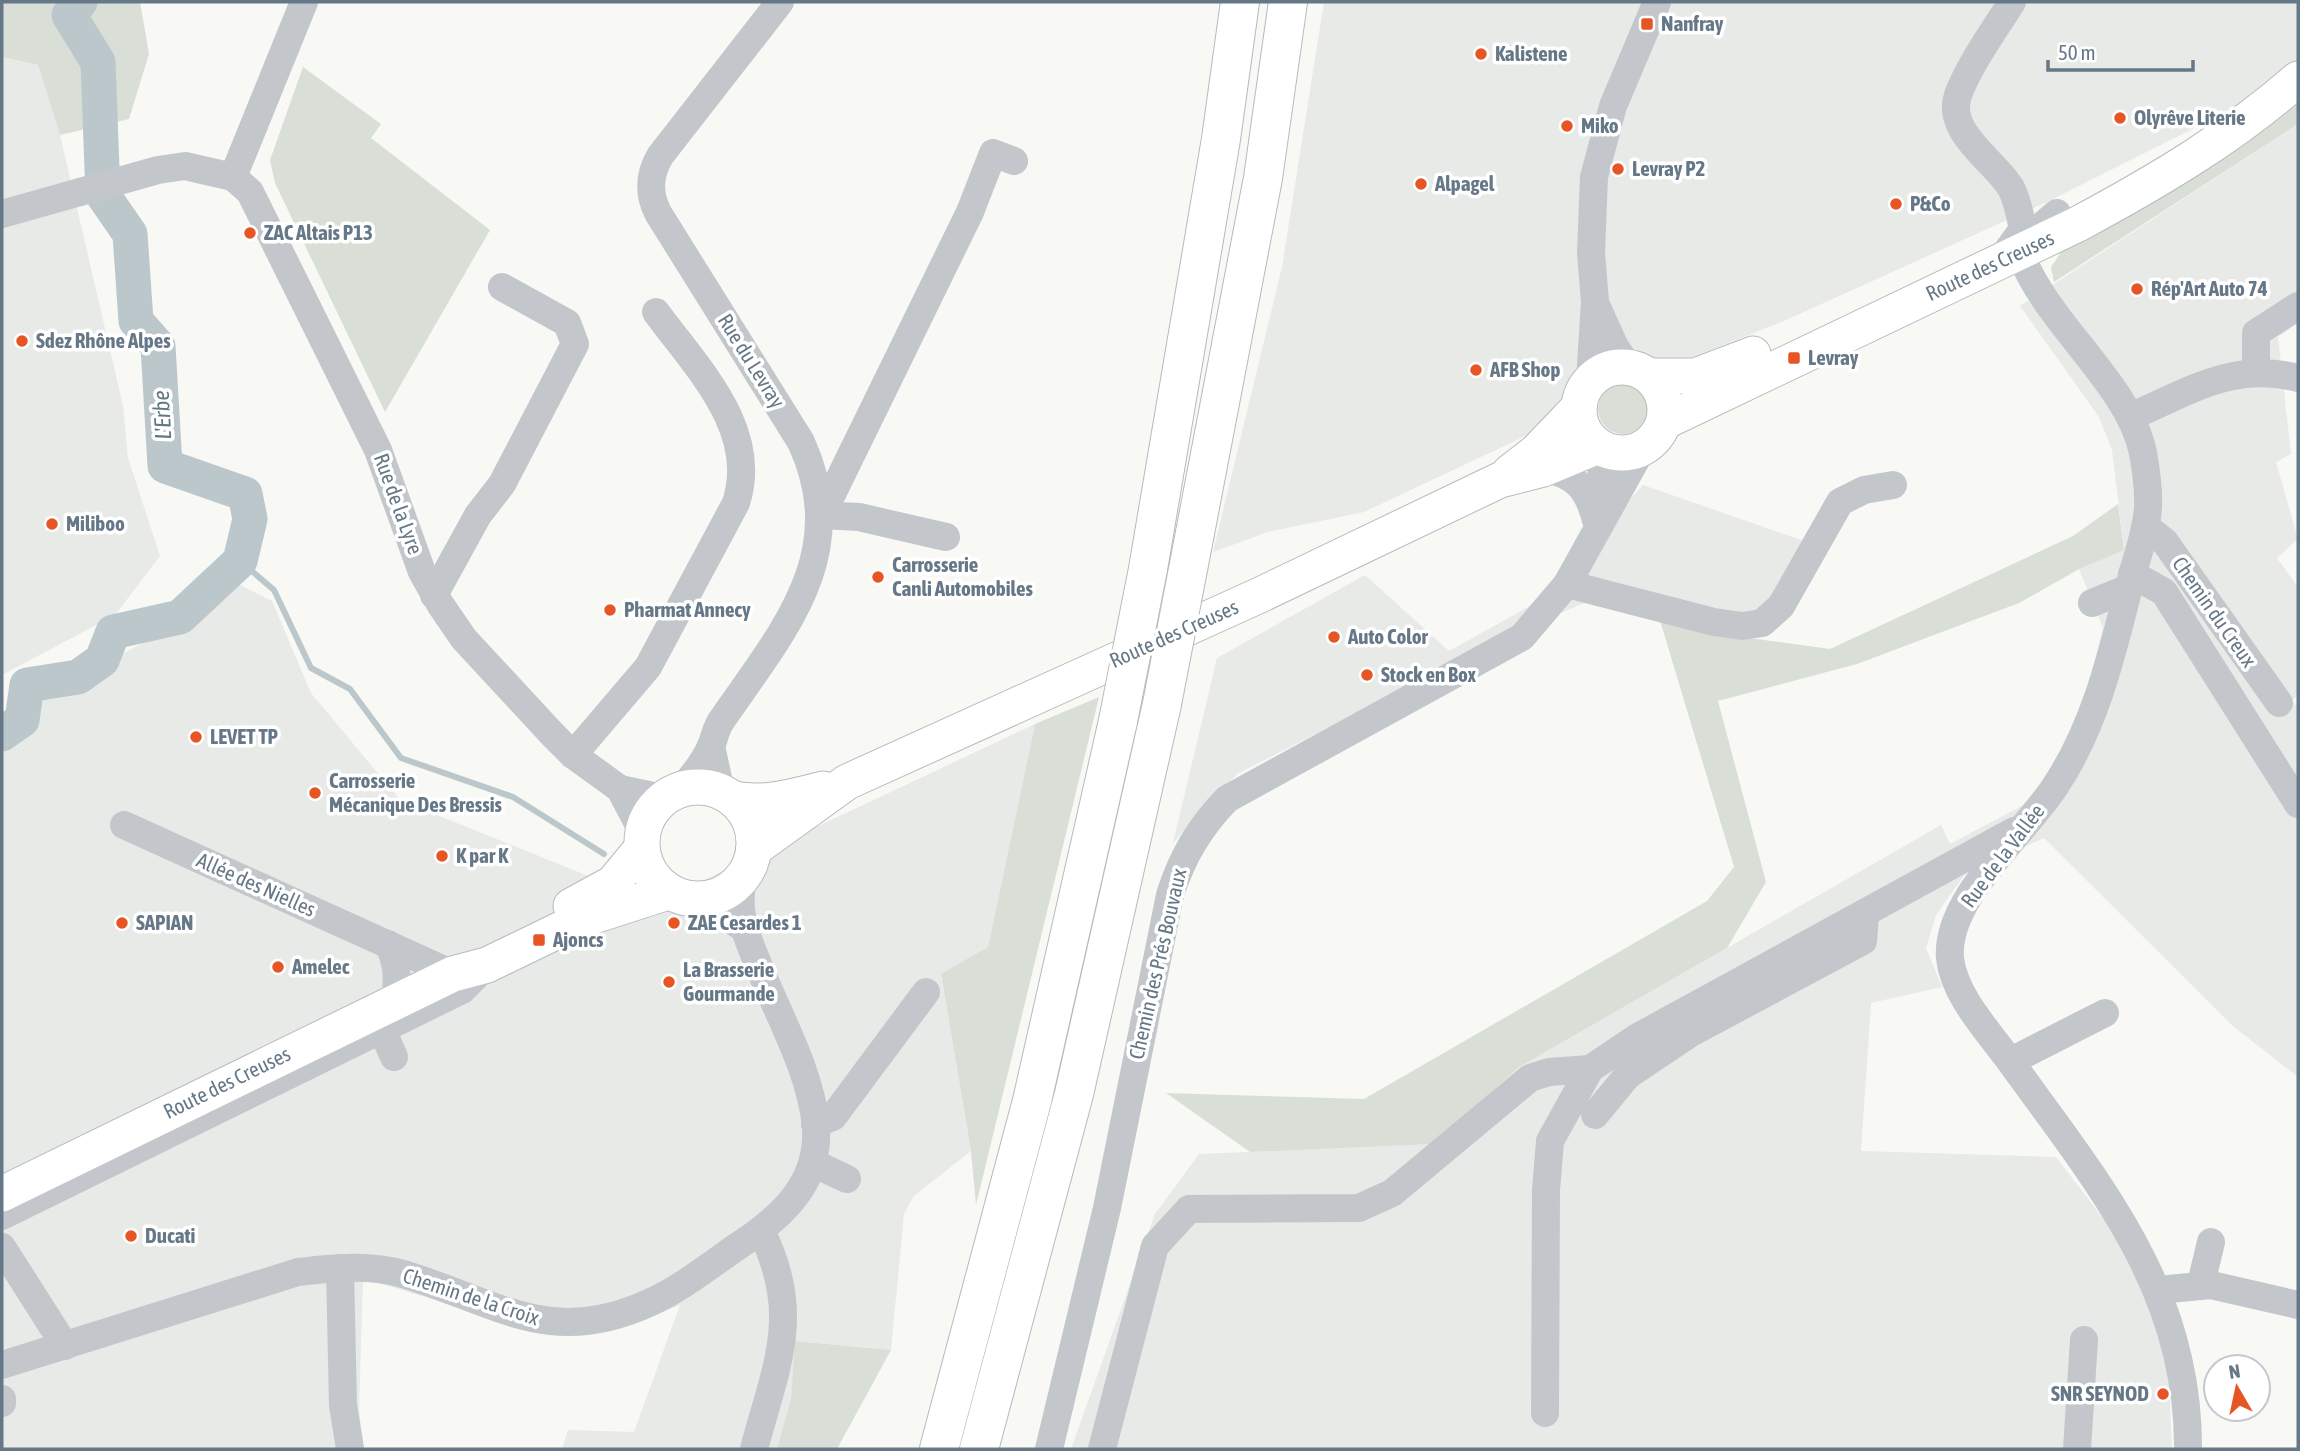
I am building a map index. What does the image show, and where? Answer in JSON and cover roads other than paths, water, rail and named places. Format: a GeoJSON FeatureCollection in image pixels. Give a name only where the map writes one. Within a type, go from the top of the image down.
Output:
{"type":"FeatureCollection","features":[{"type":"Feature","properties":{"kind":"highway"},"geometry":{"type":"LineString","coordinates":[[939,1449],[1032,1101],[1118,721],[1148,569],[1221,139],[1241,2]]}},
{"type":"Feature","properties":{"kind":"highway"},"geometry":{"type":"LineString","coordinates":[[979,1449],[1074,1094],[1162,704],[1263,178],[1288,2]]}},
{"type":"Feature","properties":{"kind":"main road","name":"Route des Creuses"},"geometry":{"type":"LineString","coordinates":[[1639,372],[1695,376],[1724,366],[2012,249],[2134,195],[2196,157],[2270,104],[2298,78]]}},
{"type":"Feature","properties":{"kind":"main road","name":"Route des Creuses"},"geometry":{"type":"LineString","coordinates":[[1664,422],[2012,249],[2057,212],[2178,148],[2298,78]]}},
{"type":"Feature","properties":{"kind":"main road"},"geometry":{"type":"LineString","coordinates":[[1615,367],[1639,372],[1663,397],[1664,422],[1659,433],[1642,449],[1614,453],[1599,447],[1583,429],[1584,394],[1615,367]]}},
{"type":"Feature","properties":{"kind":"main road","name":"Route des Creuses"},"geometry":{"type":"LineString","coordinates":[[1500,480],[1537,450],[1584,394]]}},
{"type":"Feature","properties":{"kind":"main road","name":"Route des Creuses"},"geometry":{"type":"LineString","coordinates":[[727,795],[752,803],[776,801],[847,782],[1272,590],[1500,480],[1543,469],[1599,447]]}},
{"type":"Feature","properties":{"kind":"main road","name":"Route des Creuses"},"geometry":{"type":"LineString","coordinates":[[748,863],[847,782]]}},
{"type":"Feature","properties":{"kind":"main road"},"geometry":{"type":"LineString","coordinates":[[701,787],[727,795],[746,813],[753,830],[748,863],[731,890],[684,896],[655,881],[646,866],[642,840],[650,813],[672,794],[701,787]]}},
{"type":"Feature","properties":{"kind":"main road","name":"Route des Creuses"},"geometry":{"type":"LineString","coordinates":[[2,1194],[388,1015],[453,974],[479,952],[613,883],[642,840]]}},
{"type":"Feature","properties":{"kind":"main road","name":"Route des Creuses"},"geometry":{"type":"LineString","coordinates":[[453,974],[487,965],[578,921],[684,896]]}},
{"type":"Feature","properties":{"kind":"street"},"geometry":{"type":"LineString","coordinates":[[2,214],[185,166],[233,177],[304,2]]}},
{"type":"Feature","properties":{"kind":"street","name":"Rue du Levray"},"geometry":{"type":"LineString","coordinates":[[672,794],[711,746],[718,725],[773,646],[801,598],[815,558],[820,509],[813,471],[801,442],[658,213],[651,192],[653,170],[660,156],[780,2]]}},
{"type":"Feature","properties":{"kind":"street"},"geometry":{"type":"LineString","coordinates":[[1584,394],[1597,319],[1591,216],[1594,177],[1613,106],[1657,2]]}},
{"type":"Feature","properties":{"kind":"street","name":"Rue de la Vallée"},"geometry":{"type":"LineString","coordinates":[[2012,2],[1959,94],[1956,114],[1963,131],[2011,188],[2012,249],[2038,291],[2130,417],[2142,447],[2147,477],[2145,526],[2091,715],[2070,763],[2028,823],[1962,908],[1950,948],[1958,987],[2100,1185],[2132,1236],[2158,1290],[2176,1352],[2188,1421],[2188,1449]]}},
{"type":"Feature","properties":{"kind":"street"},"geometry":{"type":"LineString","coordinates":[[946,537],[820,509],[832,494],[970,212],[993,153],[1014,161]]}},
{"type":"Feature","properties":{"kind":"street","name":"Rue de la Lyre"},"geometry":{"type":"LineString","coordinates":[[233,177],[250,192],[378,450],[422,572],[464,639],[573,755],[620,789],[672,794]]}},
{"type":"Feature","properties":{"kind":"street"},"geometry":{"type":"LineString","coordinates":[[434,595],[478,515],[502,484],[575,344],[575,336],[567,323],[502,287]]}},
{"type":"Feature","properties":{"kind":"street"},"geometry":{"type":"LineString","coordinates":[[2256,371],[2256,333],[2298,306]]}},
{"type":"Feature","properties":{"kind":"street"},"geometry":{"type":"LineString","coordinates":[[573,755],[648,667],[736,503],[742,486],[743,462],[725,408],[656,312]]}},
{"type":"Feature","properties":{"kind":"street"},"geometry":{"type":"LineString","coordinates":[[1597,319],[1639,372]]}},
{"type":"Feature","properties":{"kind":"street"},"geometry":{"type":"LineString","coordinates":[[2130,417],[2232,374],[2256,371],[2298,378]]}},
{"type":"Feature","properties":{"kind":"street"},"geometry":{"type":"LineString","coordinates":[[1584,555],[1603,493],[1599,447]]}},
{"type":"Feature","properties":{"kind":"street"},"geometry":{"type":"LineString","coordinates":[[1584,555],[1642,449]]}},
{"type":"Feature","properties":{"kind":"street"},"geometry":{"type":"LineString","coordinates":[[1543,469],[1560,471],[1579,482],[1590,498],[1596,522]]}},
{"type":"Feature","properties":{"kind":"street"},"geometry":{"type":"LineString","coordinates":[[1567,584],[1714,622],[1742,626],[1762,623],[1781,606],[1840,502],[1864,490],[1893,485]]}},
{"type":"Feature","properties":{"kind":"street","name":"Chemin du Creux"},"geometry":{"type":"LineString","coordinates":[[2145,526],[2165,542],[2278,703]]}},
{"type":"Feature","properties":{"kind":"street","name":"Chemin des Prés Bouvaux"},"geometry":{"type":"LineString","coordinates":[[1049,1449],[1107,1208],[1170,895],[1182,858],[1210,817],[1227,799],[1399,703],[1500,652],[1534,626],[1567,584],[1584,555]]}},
{"type":"Feature","properties":{"kind":"street"},"geometry":{"type":"LineString","coordinates":[[2092,603],[2130,581],[2164,592],[2298,804]]}},
{"type":"Feature","properties":{"kind":"street"},"geometry":{"type":"LineString","coordinates":[[711,746],[727,795]]}},
{"type":"Feature","properties":{"kind":"street","name":"Rue de la Lyre"},"geometry":{"type":"LineString","coordinates":[[620,789],[642,840]]}},
{"type":"Feature","properties":{"kind":"street"},"geometry":{"type":"LineString","coordinates":[[1545,1413],[1546,1190],[1550,1141],[1590,1069],[1636,1038],[1865,915],[2028,823]]}},
{"type":"Feature","properties":{"kind":"street","name":"Allée des Nielles"},"geometry":{"type":"LineString","coordinates":[[124,825],[453,974]]}},
{"type":"Feature","properties":{"kind":"street","name":"Chemin de la Croix"},"geometry":{"type":"LineString","coordinates":[[2,1365],[296,1273],[340,1268],[402,1273],[530,1320],[581,1323],[652,1302],[761,1231],[796,1198],[813,1163],[816,1124],[799,1065],[742,926],[739,897],[748,863]]}},
{"type":"Feature","properties":{"kind":"street"},"geometry":{"type":"LineString","coordinates":[[684,896],[742,926]]}},
{"type":"Feature","properties":{"kind":"street"},"geometry":{"type":"LineString","coordinates":[[1595,1115],[1628,1076],[1691,1033],[1863,941],[1865,915]]}},
{"type":"Feature","properties":{"kind":"street"},"geometry":{"type":"LineString","coordinates":[[388,944],[397,971],[388,1015],[394,1057]]}},
{"type":"Feature","properties":{"kind":"street"},"geometry":{"type":"LineString","coordinates":[[2,1216],[388,1015],[462,990],[487,965]]}},
{"type":"Feature","properties":{"kind":"street"},"geometry":{"type":"LineString","coordinates":[[816,1124],[833,1117],[926,992]]}},
{"type":"Feature","properties":{"kind":"street"},"geometry":{"type":"LineString","coordinates":[[2011,1061],[2105,1013]]}},
{"type":"Feature","properties":{"kind":"street"},"geometry":{"type":"LineString","coordinates":[[1102,1449],[1155,1246],[1189,1209],[1359,1208],[1392,1193],[1530,1078],[1549,1072],[1590,1069]]}},
{"type":"Feature","properties":{"kind":"street"},"geometry":{"type":"LineString","coordinates":[[813,1163],[848,1179]]}},
{"type":"Feature","properties":{"kind":"street"},"geometry":{"type":"LineString","coordinates":[[754,1449],[785,1334],[780,1279],[774,1257],[761,1231]]}},
{"type":"Feature","properties":{"kind":"street"},"geometry":{"type":"LineString","coordinates":[[2201,1284],[2211,1242]]}},
{"type":"Feature","properties":{"kind":"street"},"geometry":{"type":"LineString","coordinates":[[2,1247],[65,1346]]}},
{"type":"Feature","properties":{"kind":"street"},"geometry":{"type":"LineString","coordinates":[[340,1268],[343,1405],[350,1449]]}},
{"type":"Feature","properties":{"kind":"street"},"geometry":{"type":"LineString","coordinates":[[296,1273],[320,1288],[339,1309]]}},
{"type":"Feature","properties":{"kind":"street"},"geometry":{"type":"LineString","coordinates":[[2158,1290],[2201,1284],[2298,1305]]}},
{"type":"Feature","properties":{"kind":"street"},"geometry":{"type":"LineString","coordinates":[[2077,1449],[2084,1340]]}},
{"type":"Feature","properties":{"kind":"waterway","name":"L'Erbe"},"geometry":{"type":"LineString","coordinates":[[2,734],[22,720],[27,685],[78,677],[102,660],[113,632],[180,617],[240,561],[250,519],[245,494],[165,466],[158,346],[136,321],[130,234],[103,195],[98,62],[69,15],[80,2]]}},
{"type":"Feature","properties":{"kind":"waterway"},"geometry":{"type":"LineString","coordinates":[[240,561],[274,590],[311,668],[350,689],[401,758],[513,797],[604,854]]}},
{"type":"Feature","properties":{"kind":"place","name":"Nanfray"},"geometry":{"type":"Point","coordinates":[1647,24]}},
{"type":"Feature","properties":{"kind":"place","name":"Kalistene"},"geometry":{"type":"Point","coordinates":[1481,54]}},
{"type":"Feature","properties":{"kind":"place","name":"Olyrêve Literie"},"geometry":{"type":"Point","coordinates":[2120,118]}},
{"type":"Feature","properties":{"kind":"place","name":"Miko"},"geometry":{"type":"Point","coordinates":[1567,126]}},
{"type":"Feature","properties":{"kind":"place","name":"Levray P2"},"geometry":{"type":"Point","coordinates":[1618,169]}},
{"type":"Feature","properties":{"kind":"place","name":"Alpagel"},"geometry":{"type":"Point","coordinates":[1421,184]}},
{"type":"Feature","properties":{"kind":"place","name":"P&Co"},"geometry":{"type":"Point","coordinates":[1896,204]}},
{"type":"Feature","properties":{"kind":"place","name":"ZAC Altais P13"},"geometry":{"type":"Point","coordinates":[250,233]}},
{"type":"Feature","properties":{"kind":"place","name":"Rép'Art Auto 74"},"geometry":{"type":"Point","coordinates":[2137,289]}},
{"type":"Feature","properties":{"kind":"place","name":"Sdez Rhône Alpes"},"geometry":{"type":"Point","coordinates":[22,341]}},
{"type":"Feature","properties":{"kind":"place","name":"Levray"},"geometry":{"type":"Point","coordinates":[1794,358]}},
{"type":"Feature","properties":{"kind":"place","name":"AFB Shop"},"geometry":{"type":"Point","coordinates":[1476,370]}},
{"type":"Feature","properties":{"kind":"place","name":"Miliboo"},"geometry":{"type":"Point","coordinates":[52,524]}},
{"type":"Feature","properties":{"kind":"place","name":"Carrosserie Canli Automobiles"},"geometry":{"type":"Point","coordinates":[878,577]}},
{"type":"Feature","properties":{"kind":"place","name":"Pharmat Annecy"},"geometry":{"type":"Point","coordinates":[610,610]}},
{"type":"Feature","properties":{"kind":"place","name":"Auto Color"},"geometry":{"type":"Point","coordinates":[1334,637]}},
{"type":"Feature","properties":{"kind":"place","name":"Stock en Box"},"geometry":{"type":"Point","coordinates":[1367,675]}},
{"type":"Feature","properties":{"kind":"place","name":"LEVET TP"},"geometry":{"type":"Point","coordinates":[196,737]}},
{"type":"Feature","properties":{"kind":"place","name":"Carrosserie Mécanique Des Bressis"},"geometry":{"type":"Point","coordinates":[315,793]}},
{"type":"Feature","properties":{"kind":"place","name":"K par K"},"geometry":{"type":"Point","coordinates":[442,856]}},
{"type":"Feature","properties":{"kind":"place","name":"SAPIAN"},"geometry":{"type":"Point","coordinates":[122,923]}},
{"type":"Feature","properties":{"kind":"place","name":"ZAE Cesardes 1"},"geometry":{"type":"Point","coordinates":[674,923]}},
{"type":"Feature","properties":{"kind":"place","name":"Ajoncs"},"geometry":{"type":"Point","coordinates":[539,940]}},
{"type":"Feature","properties":{"kind":"place","name":"Amelec"},"geometry":{"type":"Point","coordinates":[278,967]}},
{"type":"Feature","properties":{"kind":"place","name":"La Brasserie Gourmande"},"geometry":{"type":"Point","coordinates":[669,982]}},
{"type":"Feature","properties":{"kind":"place","name":"Ducati"},"geometry":{"type":"Point","coordinates":[131,1236]}},
{"type":"Feature","properties":{"kind":"place","name":"SNR SEYNOD"},"geometry":{"type":"Point","coordinates":[2163,1394]}}]}
